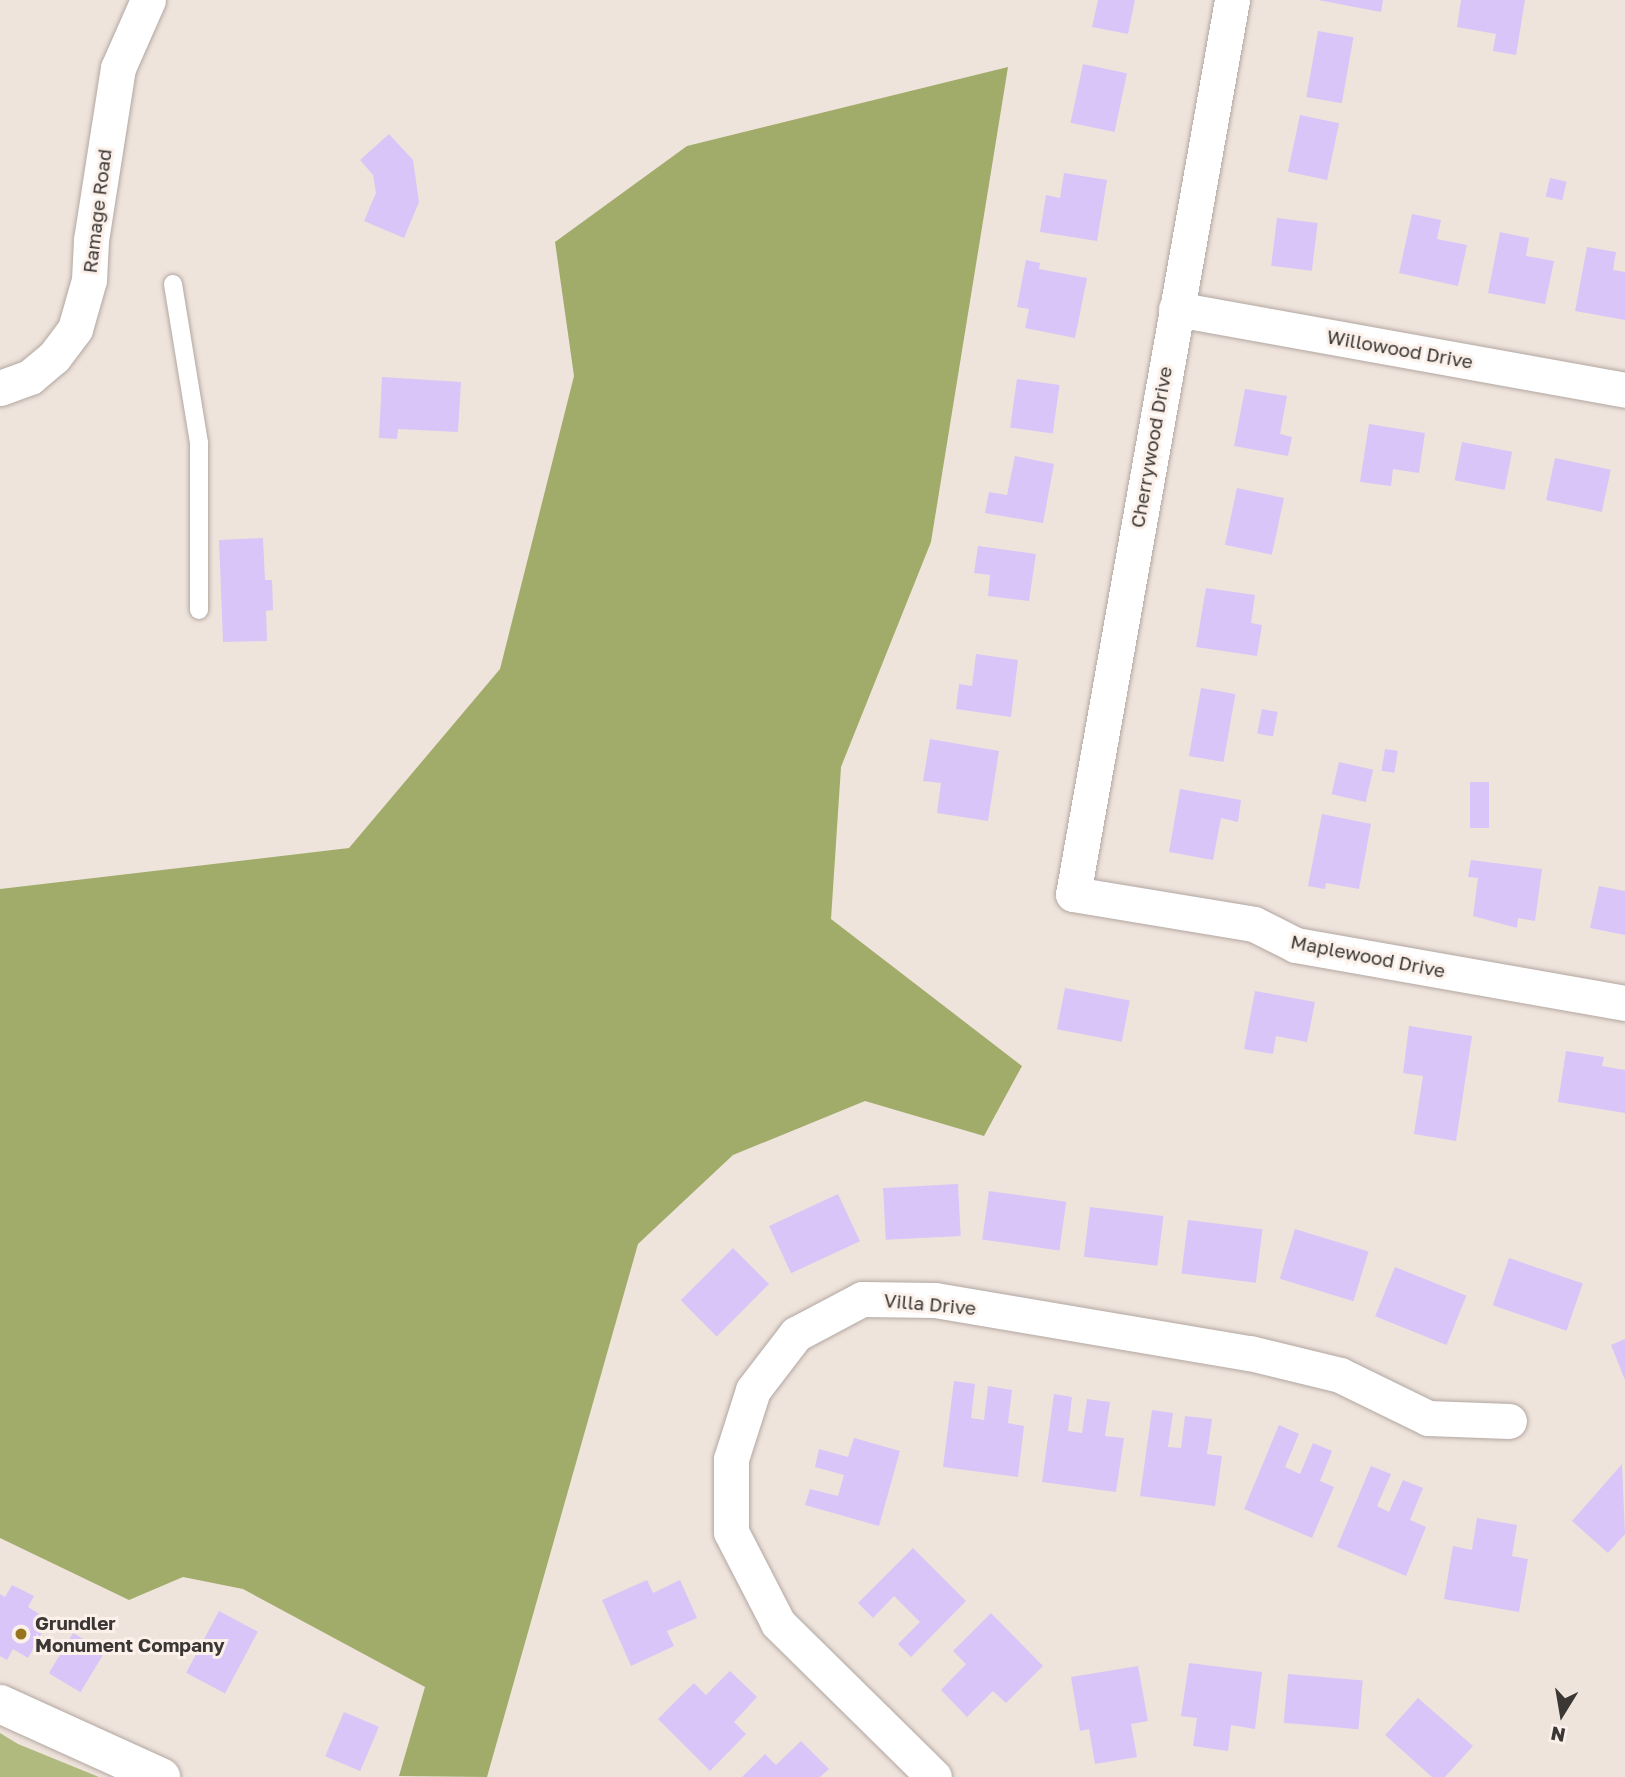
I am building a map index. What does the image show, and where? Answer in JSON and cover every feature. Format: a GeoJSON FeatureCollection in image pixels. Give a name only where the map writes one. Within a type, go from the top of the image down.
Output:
{"type":"FeatureCollection","features":[{"type":"Feature","properties":{"kind":"street","name":"Ramage Road"},"geometry":{"type":"LineString","coordinates":[[0,388],[30,377],[54,357],[75,329],[89,280],[91,240],[118,68],[148,0]]}},
{"type":"Feature","properties":{"kind":"street","name":"Cherrywood Drive"},"geometry":{"type":"LineString","coordinates":[[1073,894],[1232,0]]}},
{"type":"Feature","properties":{"kind":"street","name":"Willowood Drive"},"geometry":{"type":"LineString","coordinates":[[1176,309],[1625,390]]}},
{"type":"Feature","properties":{"kind":"street","name":"Maplewood Drive"},"geometry":{"type":"LineString","coordinates":[[1073,894],[1254,924],[1296,945],[1625,1003]]}},
{"type":"Feature","properties":{"kind":"street","name":"Villa Drive"},"geometry":{"type":"LineString","coordinates":[[934,1777],[778,1623],[731,1532],[731,1459],[753,1390],[796,1334],[862,1299],[935,1300],[1250,1353],[1340,1375],[1428,1418],[1509,1421]]}},
{"type":"Feature","properties":{"kind":"street"},"geometry":{"type":"LineString","coordinates":[[0,1704],[161,1777]]}},
{"type":"Feature","properties":{"kind":"lane"},"geometry":{"type":"LineString","coordinates":[[173,284],[199,443],[199,610]]}},
{"type":"Feature","properties":{"kind":"green space"},"geometry":{"type":"Polygon","coordinates":[[[1008,67],[931,542],[841,767],[831,919],[1022,1066],[984,1136],[865,1101],[733,1155],[638,1244],[487,1777],[399,1776],[425,1687],[243,1589],[183,1577],[129,1600],[0,1538],[0,889],[349,848],[500,669],[574,376],[555,242],[687,146],[1008,67]]]}},
{"type":"Feature","properties":{"kind":"green space"},"geometry":{"type":"Polygon","coordinates":[[[0,1733],[18,1744],[99,1777],[0,1777],[0,1733]]]}},
{"type":"Feature","properties":{"kind":"building"},"geometry":{"type":"Polygon","coordinates":[[[1098,0],[1135,0],[1128,34],[1092,27],[1098,0]]]}},
{"type":"Feature","properties":{"kind":"building"},"geometry":{"type":"Polygon","coordinates":[[[1318,0],[1383,0],[1381,12],[1318,0]]]}},
{"type":"Feature","properties":{"kind":"building"},"geometry":{"type":"Polygon","coordinates":[[[1461,0],[1525,0],[1516,55],[1493,51],[1496,34],[1457,27],[1461,0]]]}},
{"type":"Feature","properties":{"kind":"building"},"geometry":{"type":"Polygon","coordinates":[[[1318,31],[1353,37],[1342,103],[1306,97],[1318,31]]]}},
{"type":"Feature","properties":{"kind":"building"},"geometry":{"type":"Polygon","coordinates":[[[1083,64],[1127,73],[1115,132],[1071,123],[1083,64]]]}},
{"type":"Feature","properties":{"kind":"building"},"geometry":{"type":"Polygon","coordinates":[[[1300,115],[1339,123],[1327,180],[1288,172],[1300,115]]]}},
{"type":"Feature","properties":{"kind":"building"},"geometry":{"type":"Polygon","coordinates":[[[389,134],[413,160],[419,202],[404,238],[364,221],[376,193],[373,175],[360,160],[389,134]]]}},
{"type":"Feature","properties":{"kind":"building"},"geometry":{"type":"Polygon","coordinates":[[[1064,173],[1107,180],[1097,241],[1040,232],[1046,195],[1060,198],[1064,173]]]}},
{"type":"Feature","properties":{"kind":"building"},"geometry":{"type":"Polygon","coordinates":[[[1550,178],[1567,182],[1562,200],[1546,197],[1550,178]]]}},
{"type":"Feature","properties":{"kind":"building"},"geometry":{"type":"Polygon","coordinates":[[[1412,214],[1441,220],[1437,239],[1467,245],[1458,286],[1399,273],[1412,214]]]}},
{"type":"Feature","properties":{"kind":"building"},"geometry":{"type":"Polygon","coordinates":[[[1277,218],[1318,223],[1312,271],[1271,266],[1277,218]]]}},
{"type":"Feature","properties":{"kind":"building"},"geometry":{"type":"Polygon","coordinates":[[[1500,232],[1529,238],[1526,256],[1554,261],[1545,304],[1488,293],[1500,232]]]}},
{"type":"Feature","properties":{"kind":"building"},"geometry":{"type":"Polygon","coordinates":[[[1587,247],[1616,252],[1613,270],[1625,272],[1625,320],[1575,311],[1587,247]]]}},
{"type":"Feature","properties":{"kind":"building"},"geometry":{"type":"Polygon","coordinates":[[[1026,260],[1040,263],[1039,269],[1087,278],[1075,338],[1025,328],[1029,309],[1017,307],[1026,260]]]}},
{"type":"Feature","properties":{"kind":"building"},"geometry":{"type":"Polygon","coordinates":[[[382,377],[461,382],[458,432],[398,429],[397,439],[379,438],[382,377]]]}},
{"type":"Feature","properties":{"kind":"building"},"geometry":{"type":"Polygon","coordinates":[[[1017,379],[1060,385],[1053,434],[1010,428],[1017,379]]]}},
{"type":"Feature","properties":{"kind":"building"},"geometry":{"type":"Polygon","coordinates":[[[1245,389],[1287,396],[1280,434],[1292,437],[1288,456],[1234,446],[1245,389]]]}},
{"type":"Feature","properties":{"kind":"building"},"geometry":{"type":"Polygon","coordinates":[[[1369,424],[1425,433],[1419,473],[1393,469],[1391,486],[1360,482],[1369,424]]]}},
{"type":"Feature","properties":{"kind":"building"},"geometry":{"type":"Polygon","coordinates":[[[1462,442],[1512,452],[1505,490],[1455,480],[1462,442]]]}},
{"type":"Feature","properties":{"kind":"building"},"geometry":{"type":"Polygon","coordinates":[[[1015,456],[1054,464],[1043,523],[985,513],[989,492],[1007,495],[1015,456]]]}},
{"type":"Feature","properties":{"kind":"building"},"geometry":{"type":"Polygon","coordinates":[[[1555,458],[1611,470],[1602,512],[1546,500],[1555,458]]]}},
{"type":"Feature","properties":{"kind":"building"},"geometry":{"type":"Polygon","coordinates":[[[1237,488],[1284,498],[1272,555],[1225,545],[1237,488]]]}},
{"type":"Feature","properties":{"kind":"building"},"geometry":{"type":"Polygon","coordinates":[[[263,538],[265,580],[272,580],[273,610],[266,611],[267,641],[223,642],[219,540],[263,538]]]}},
{"type":"Feature","properties":{"kind":"building"},"geometry":{"type":"Polygon","coordinates":[[[978,546],[1036,554],[1029,601],[988,596],[990,575],[974,573],[978,546]]]}},
{"type":"Feature","properties":{"kind":"building"},"geometry":{"type":"Polygon","coordinates":[[[1206,588],[1255,595],[1251,623],[1262,625],[1257,656],[1196,647],[1206,588]]]}},
{"type":"Feature","properties":{"kind":"building"},"geometry":{"type":"Polygon","coordinates":[[[976,654],[1018,660],[1011,717],[956,709],[959,684],[972,686],[976,654]]]}},
{"type":"Feature","properties":{"kind":"building"},"geometry":{"type":"Polygon","coordinates":[[[1201,688],[1235,694],[1223,762],[1189,756],[1201,688]]]}},
{"type":"Feature","properties":{"kind":"building"},"geometry":{"type":"Polygon","coordinates":[[[1262,709],[1278,712],[1273,737],[1257,734],[1262,709]]]}},
{"type":"Feature","properties":{"kind":"building"},"geometry":{"type":"Polygon","coordinates":[[[930,739],[999,751],[988,821],[937,813],[941,783],[923,781],[930,739]]]}},
{"type":"Feature","properties":{"kind":"building"},"geometry":{"type":"Polygon","coordinates":[[[1385,749],[1398,751],[1394,773],[1382,771],[1385,749]]]}},
{"type":"Feature","properties":{"kind":"building"},"geometry":{"type":"Polygon","coordinates":[[[1339,762],[1373,770],[1366,802],[1332,794],[1339,762]]]}},
{"type":"Feature","properties":{"kind":"building"},"geometry":{"type":"Polygon","coordinates":[[[1470,782],[1489,782],[1489,828],[1470,828],[1470,782]]]}},
{"type":"Feature","properties":{"kind":"building"},"geometry":{"type":"Polygon","coordinates":[[[1180,789],[1241,800],[1238,822],[1221,818],[1213,860],[1169,852],[1180,789]]]}},
{"type":"Feature","properties":{"kind":"building"},"geometry":{"type":"Polygon","coordinates":[[[1322,814],[1371,824],[1359,889],[1326,883],[1325,889],[1308,886],[1322,814]]]}},
{"type":"Feature","properties":{"kind":"building"},"geometry":{"type":"Polygon","coordinates":[[[1471,860],[1542,869],[1535,921],[1518,918],[1517,928],[1473,916],[1478,878],[1468,877],[1471,860]]]}},
{"type":"Feature","properties":{"kind":"building"},"geometry":{"type":"Polygon","coordinates":[[[1599,886],[1625,891],[1625,935],[1590,928],[1599,886]]]}},
{"type":"Feature","properties":{"kind":"building"},"geometry":{"type":"Polygon","coordinates":[[[1065,988],[1130,1001],[1122,1042],[1057,1029],[1065,988]]]}},
{"type":"Feature","properties":{"kind":"building"},"geometry":{"type":"Polygon","coordinates":[[[1255,991],[1315,1002],[1307,1042],[1276,1036],[1273,1054],[1244,1049],[1255,991]]]}},
{"type":"Feature","properties":{"kind":"building"},"geometry":{"type":"Polygon","coordinates":[[[1409,1026],[1472,1036],[1456,1141],[1414,1134],[1423,1076],[1403,1073],[1409,1026]]]}},
{"type":"Feature","properties":{"kind":"building"},"geometry":{"type":"Polygon","coordinates":[[[1566,1051],[1604,1057],[1602,1066],[1625,1070],[1625,1113],[1558,1102],[1566,1051]]]}},
{"type":"Feature","properties":{"kind":"building"},"geometry":{"type":"Polygon","coordinates":[[[958,1184],[961,1236],[886,1240],[883,1188],[958,1184]]]}},
{"type":"Feature","properties":{"kind":"building"},"geometry":{"type":"Polygon","coordinates":[[[989,1191],[1066,1202],[1059,1250],[982,1240],[989,1191]]]}},
{"type":"Feature","properties":{"kind":"building"},"geometry":{"type":"Polygon","coordinates":[[[838,1194],[860,1241],[791,1273],[769,1226],[838,1194]]]}},
{"type":"Feature","properties":{"kind":"building"},"geometry":{"type":"Polygon","coordinates":[[[1090,1207],[1163,1216],[1157,1266],[1084,1257],[1090,1207]]]}},
{"type":"Feature","properties":{"kind":"building"},"geometry":{"type":"Polygon","coordinates":[[[1188,1220],[1262,1229],[1256,1283],[1181,1274],[1188,1220]]]}},
{"type":"Feature","properties":{"kind":"building"},"geometry":{"type":"Polygon","coordinates":[[[1295,1229],[1369,1252],[1353,1301],[1280,1279],[1295,1229]]]}},
{"type":"Feature","properties":{"kind":"building"},"geometry":{"type":"Polygon","coordinates":[[[733,1248],[769,1284],[717,1336],[681,1300],[733,1248]]]}},
{"type":"Feature","properties":{"kind":"building"},"geometry":{"type":"Polygon","coordinates":[[[1509,1258],[1583,1283],[1566,1331],[1493,1305],[1509,1258]]]}},
{"type":"Feature","properties":{"kind":"building"},"geometry":{"type":"Polygon","coordinates":[[[1395,1267],[1466,1296],[1447,1345],[1375,1316],[1395,1267]]]}},
{"type":"Feature","properties":{"kind":"building"},"geometry":{"type":"Polygon","coordinates":[[[1625,1339],[1625,1380],[1611,1345],[1625,1339]]]}},
{"type":"Feature","properties":{"kind":"building"},"geometry":{"type":"Polygon","coordinates":[[[954,1381],[975,1384],[971,1418],[984,1420],[988,1386],[1012,1390],[1008,1423],[1024,1426],[1018,1477],[943,1467],[954,1381]]]}},
{"type":"Feature","properties":{"kind":"building"},"geometry":{"type":"Polygon","coordinates":[[[1054,1394],[1072,1397],[1068,1431],[1082,1433],[1087,1399],[1110,1402],[1105,1436],[1124,1438],[1116,1492],[1042,1482],[1054,1394]]]}},
{"type":"Feature","properties":{"kind":"building"},"geometry":{"type":"Polygon","coordinates":[[[1152,1410],[1173,1413],[1168,1447],[1181,1448],[1185,1416],[1212,1419],[1207,1454],[1222,1456],[1215,1506],[1140,1496],[1152,1410]]]}},
{"type":"Feature","properties":{"kind":"building"},"geometry":{"type":"Polygon","coordinates":[[[1279,1425],[1299,1434],[1285,1467],[1300,1474],[1313,1443],[1332,1451],[1320,1481],[1334,1487],[1312,1538],[1244,1509],[1279,1425]]]}},
{"type":"Feature","properties":{"kind":"building"},"geometry":{"type":"Polygon","coordinates":[[[854,1438],[900,1451],[879,1526],[805,1505],[810,1489],[838,1496],[844,1475],[815,1467],[819,1449],[848,1457],[854,1438]]]}},
{"type":"Feature","properties":{"kind":"building"},"geometry":{"type":"Polygon","coordinates":[[[1622,1464],[1625,1534],[1608,1553],[1572,1521],[1622,1464]]]}},
{"type":"Feature","properties":{"kind":"building"},"geometry":{"type":"Polygon","coordinates":[[[1371,1466],[1391,1474],[1377,1506],[1389,1512],[1403,1480],[1423,1488],[1410,1520],[1426,1527],[1406,1576],[1337,1547],[1371,1466]]]}},
{"type":"Feature","properties":{"kind":"building"},"geometry":{"type":"Polygon","coordinates":[[[1477,1518],[1517,1525],[1512,1556],[1528,1559],[1519,1612],[1444,1599],[1453,1546],[1472,1550],[1477,1518]]]}},
{"type":"Feature","properties":{"kind":"building"},"geometry":{"type":"Polygon","coordinates":[[[913,1548],[966,1601],[911,1657],[898,1644],[920,1622],[894,1596],[873,1618],[858,1603],[913,1548]]]}},
{"type":"Feature","properties":{"kind":"building"},"geometry":{"type":"Polygon","coordinates":[[[647,1580],[653,1593],[680,1580],[697,1618],[667,1631],[674,1646],[631,1666],[602,1600],[647,1580]]]}},
{"type":"Feature","properties":{"kind":"building","name":"Grundler Monument Company"},"geometry":{"type":"Polygon","coordinates":[[[12,1585],[34,1596],[28,1607],[49,1620],[28,1658],[13,1649],[7,1660],[0,1656],[0,1594],[5,1597],[12,1585]]]}},
{"type":"Feature","properties":{"kind":"building"},"geometry":{"type":"Polygon","coordinates":[[[219,1611],[258,1632],[225,1693],[186,1673],[219,1611]]]}},
{"type":"Feature","properties":{"kind":"building"},"geometry":{"type":"Polygon","coordinates":[[[991,1613],[1043,1666],[1006,1703],[993,1691],[967,1717],[941,1690],[966,1664],[953,1651],[991,1613]]]}},
{"type":"Feature","properties":{"kind":"building"},"geometry":{"type":"Polygon","coordinates":[[[73,1633],[105,1652],[81,1692],[49,1673],[73,1633]]]}},
{"type":"Feature","properties":{"kind":"building"},"geometry":{"type":"Polygon","coordinates":[[[1189,1663],[1262,1672],[1255,1729],[1231,1725],[1228,1751],[1193,1746],[1197,1718],[1181,1716],[1189,1663]]]}},
{"type":"Feature","properties":{"kind":"building"},"geometry":{"type":"Polygon","coordinates":[[[1138,1666],[1148,1721],[1131,1724],[1137,1757],[1095,1764],[1089,1729],[1080,1731],[1071,1677],[1138,1666]]]}},
{"type":"Feature","properties":{"kind":"building"},"geometry":{"type":"Polygon","coordinates":[[[730,1671],[757,1697],[734,1722],[746,1734],[710,1771],[658,1719],[694,1683],[706,1695],[730,1671]]]}},
{"type":"Feature","properties":{"kind":"building"},"geometry":{"type":"Polygon","coordinates":[[[1288,1674],[1363,1681],[1358,1729],[1284,1723],[1288,1674]]]}},
{"type":"Feature","properties":{"kind":"building"},"geometry":{"type":"Polygon","coordinates":[[[1418,1698],[1473,1746],[1445,1777],[1432,1777],[1385,1735],[1418,1698]]]}},
{"type":"Feature","properties":{"kind":"building"},"geometry":{"type":"Polygon","coordinates":[[[344,1712],[379,1727],[360,1771],[325,1756],[344,1712]]]}},
{"type":"Feature","properties":{"kind":"building"},"geometry":{"type":"Polygon","coordinates":[[[801,1741],[829,1769],[820,1777],[742,1777],[765,1754],[776,1765],[801,1741]]]}},
{"type":"Feature","properties":{"kind":"place","name":"Grundler Monument Company"},"geometry":{"type":"Point","coordinates":[21,1634]}}]}
